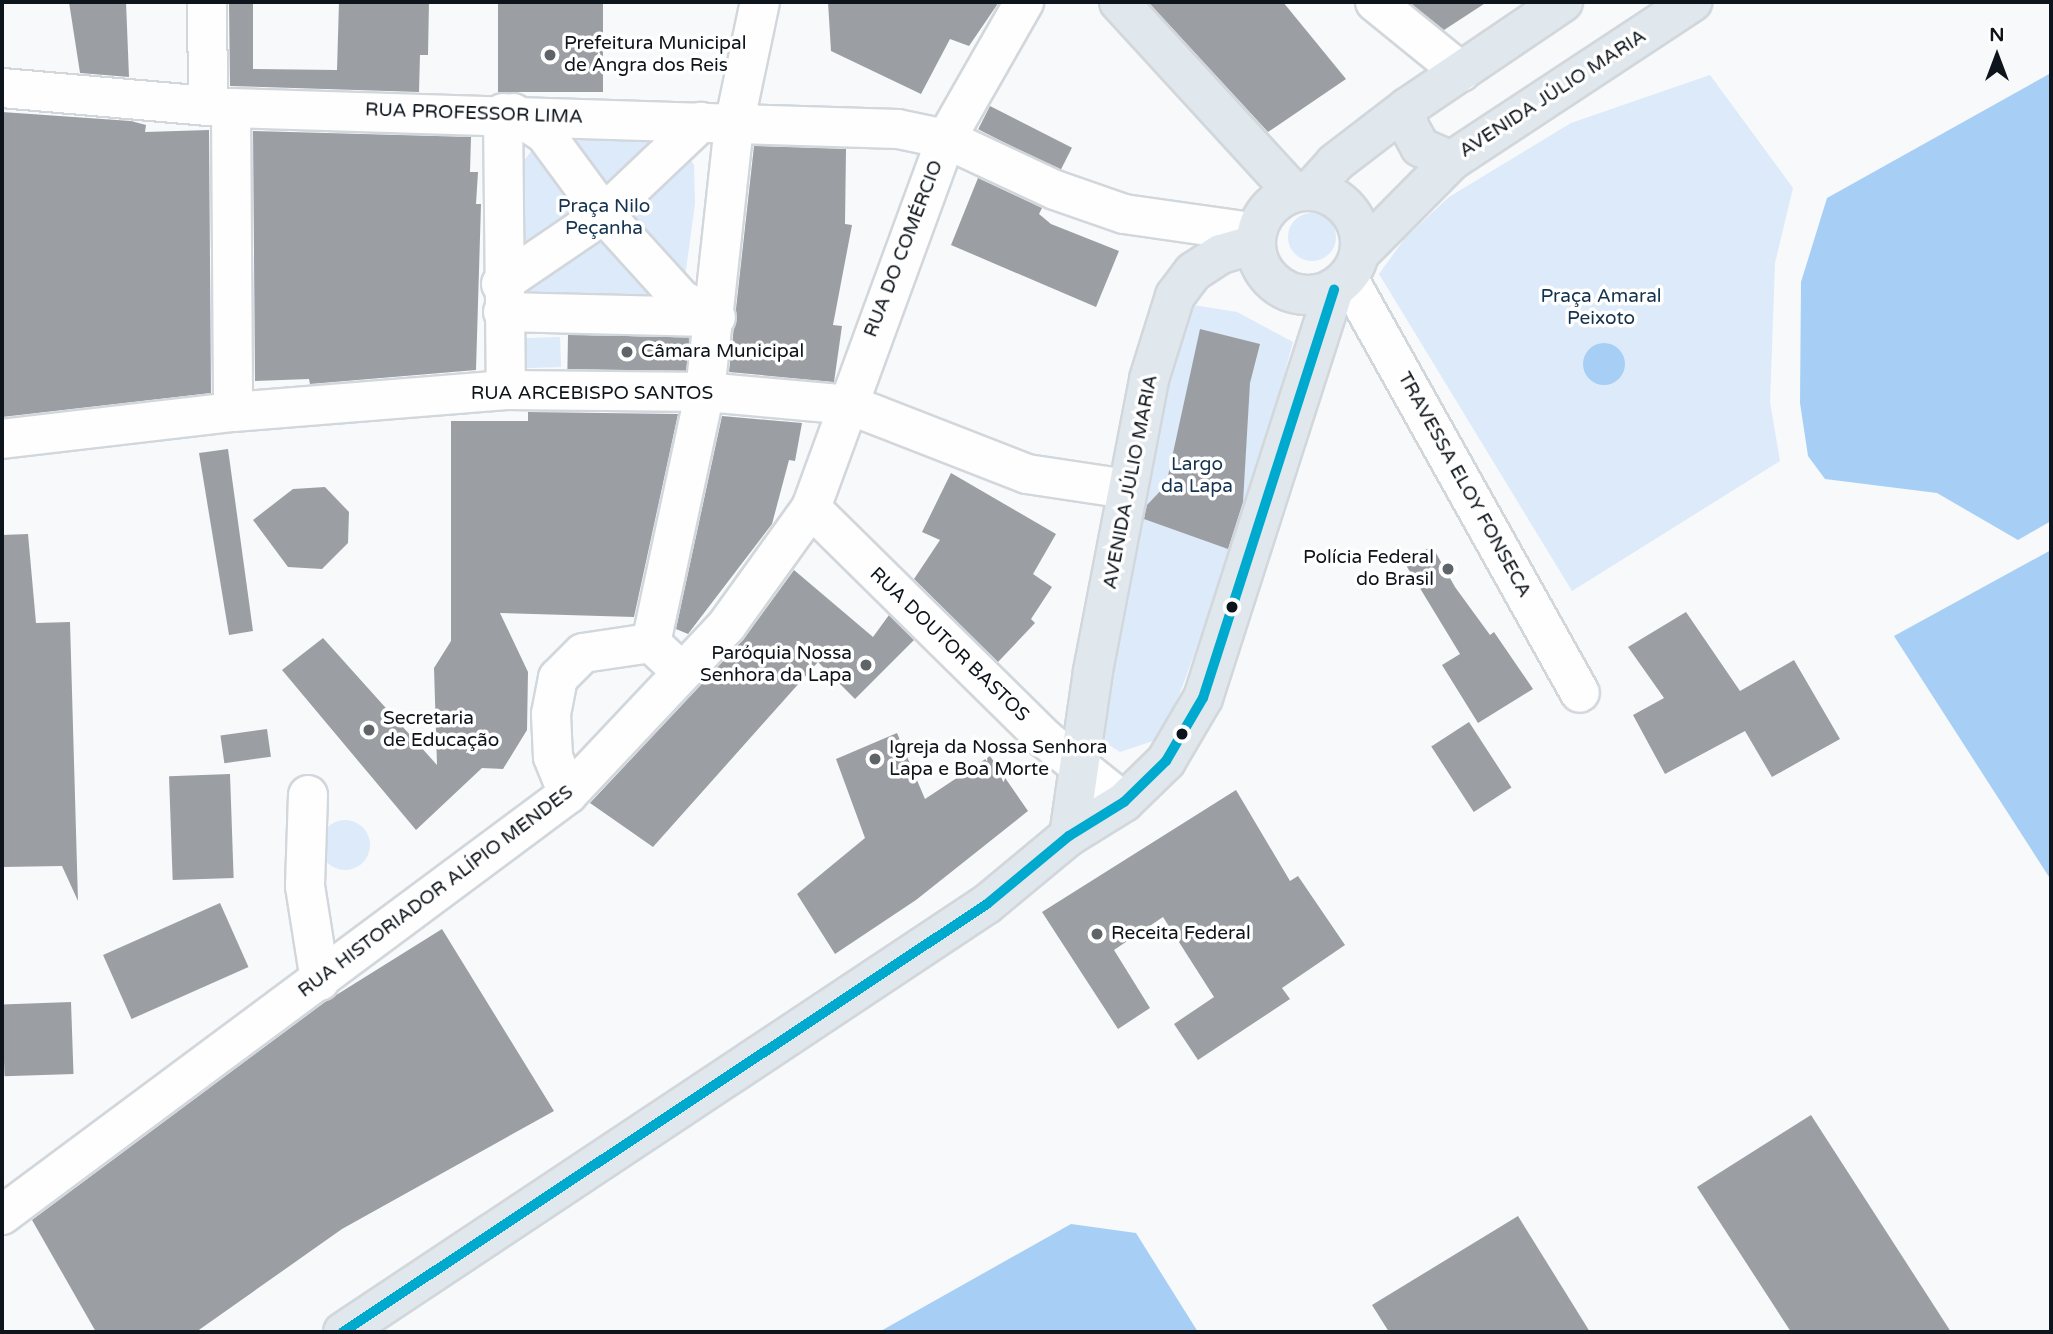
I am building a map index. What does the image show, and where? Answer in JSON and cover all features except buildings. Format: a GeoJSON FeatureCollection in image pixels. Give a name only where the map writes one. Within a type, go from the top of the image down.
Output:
{"type":"FeatureCollection","features":[{"type":"Feature","properties":{"kind":"main road"},"geometry":{"type":"LineString","coordinates":[[343,1332],[933,941],[1069,836],[1124,802],[1166,761],[1203,698],[1361,235],[1349,211],[1328,194],[1302,191],[1119,2]]}},
{"type":"Feature","properties":{"kind":"main road"},"geometry":{"type":"LineString","coordinates":[[1347,273],[1299,295],[1282,289],[1268,278],[1256,239],[1265,212],[1302,191],[1408,107],[1563,2]]}},
{"type":"Feature","properties":{"kind":"main road","name":"AVENIDA JÚLIO MARIA"},"geometry":{"type":"LineString","coordinates":[[1347,273],[1451,161],[1692,2]]}},
{"type":"Feature","properties":{"kind":"main road"},"geometry":{"type":"LineString","coordinates":[[1408,107],[1408,125],[1420,147],[1451,161]]}},
{"type":"Feature","properties":{"kind":"main road","name":"AVENIDA JÚLIO MARIA"},"geometry":{"type":"LineString","coordinates":[[1069,836],[1149,379],[1175,296],[1193,272],[1221,254],[1256,239]]}},
{"type":"Feature","properties":{"kind":"street"},"geometry":{"type":"LineString","coordinates":[[207,2],[219,107],[233,412]]}},
{"type":"Feature","properties":{"kind":"street"},"geometry":{"type":"LineString","coordinates":[[651,643],[705,392],[716,317],[718,123],[761,2]]}},
{"type":"Feature","properties":{"kind":"street","name":"RUA DO COMÉRCIO"},"geometry":{"type":"LineString","coordinates":[[811,508],[946,139],[1024,2]]}},
{"type":"Feature","properties":{"kind":"street"},"geometry":{"type":"LineString","coordinates":[[1375,2],[1461,72]]}},
{"type":"Feature","properties":{"kind":"street","name":"RUA PROFESSOR LIMA"},"geometry":{"type":"LineString","coordinates":[[2,88],[219,107],[508,113],[718,123],[830,125],[946,139]]}},
{"type":"Feature","properties":{"kind":"street"},"geometry":{"type":"LineString","coordinates":[[506,390],[502,298],[508,113],[545,134],[604,214],[682,300],[716,317]]}},
{"type":"Feature","properties":{"kind":"street"},"geometry":{"type":"LineString","coordinates":[[502,298],[718,123]]}},
{"type":"Feature","properties":{"kind":"street"},"geometry":{"type":"LineString","coordinates":[[946,139],[1055,190],[1124,214],[1256,239]]}},
{"type":"Feature","properties":{"kind":"street","name":"TRAVESSA ELOY FONSECA"},"geometry":{"type":"LineString","coordinates":[[1347,273],[1580,693]]}},
{"type":"Feature","properties":{"kind":"street"},"geometry":{"type":"LineString","coordinates":[[502,298],[716,317]]}},
{"type":"Feature","properties":{"kind":"street","name":"RUA ARCEBISPO SANTOS"},"geometry":{"type":"LineString","coordinates":[[2,439],[233,412],[506,390],[705,392],[849,405],[1027,474],[1128,489]]}},
{"type":"Feature","properties":{"kind":"street","name":"RUA DOUTOR BASTOS"},"geometry":{"type":"LineString","coordinates":[[811,508],[1044,738],[1124,802]]}},
{"type":"Feature","properties":{"kind":"street","name":"RUA HISTORIADOR ALÍPIO MENDES"},"geometry":{"type":"LineString","coordinates":[[2,1215],[568,794],[727,625],[811,508]]}},
{"type":"Feature","properties":{"kind":"street"},"geometry":{"type":"LineString","coordinates":[[651,643],[682,672]]}},
{"type":"Feature","properties":{"kind":"street"},"geometry":{"type":"LineString","coordinates":[[568,794],[553,757],[551,714],[558,678],[583,653],[651,643]]}},
{"type":"Feature","properties":{"kind":"street"},"geometry":{"type":"LineString","coordinates":[[308,795],[305,886],[320,981]]}},
{"type":"Feature","properties":{"kind":"green space","name":"Praça Amaral Peixoto"},"geometry":{"type":"Polygon","coordinates":[[[1710,75],[1793,188],[1775,263],[1770,402],[1780,461],[1572,591],[1379,274],[1405,238],[1449,197],[1571,123],[1710,75]]]}},
{"type":"Feature","properties":{"kind":"green space","name":"Praça Nilo Peçanha"},"geometry":{"type":"Polygon","coordinates":[[[672,130],[694,165],[695,203],[682,300],[509,302],[522,163],[545,134],[672,130]]]}},
{"type":"Feature","properties":{"kind":"green space"},"geometry":{"type":"Polygon","coordinates":[[[1312,213],[1329,220],[1336,237],[1329,254],[1312,261],[1295,254],[1288,237],[1295,220],[1312,213]]]}},
{"type":"Feature","properties":{"kind":"green space","name":"Largo da Lapa"},"geometry":{"type":"Polygon","coordinates":[[[1193,305],[1237,312],[1293,342],[1251,500],[1170,720],[1153,741],[1120,752],[1100,739],[1095,689],[1183,315],[1193,305]]]}},
{"type":"Feature","properties":{"kind":"green space"},"geometry":{"type":"Polygon","coordinates":[[[560,337],[561,367],[516,369],[515,339],[560,337]]]}},
{"type":"Feature","properties":{"kind":"green space"},"geometry":{"type":"Polygon","coordinates":[[[345,820],[362,828],[370,845],[362,862],[345,870],[328,862],[320,845],[328,828],[345,820]]]}},
{"type":"Feature","properties":{"kind":"water"},"geometry":{"type":"Polygon","coordinates":[[[2051,73],[2051,521],[2018,540],[1937,493],[1825,479],[1808,456],[1800,403],[1801,282],[1827,198],[2051,73]]]}},
{"type":"Feature","properties":{"kind":"water"},"geometry":{"type":"Polygon","coordinates":[[[1604,343],[1619,349],[1625,364],[1619,379],[1604,385],[1589,379],[1583,364],[1589,349],[1604,343]]]}},
{"type":"Feature","properties":{"kind":"water"},"geometry":{"type":"Polygon","coordinates":[[[2051,550],[2051,880],[1894,636],[2051,550]]]}},
{"type":"Feature","properties":{"kind":"water"},"geometry":{"type":"Polygon","coordinates":[[[1071,1224],[1136,1233],[1198,1332],[879,1332],[1071,1224]]]}},
{"type":"Feature","properties":{"kind":"transit line"},"geometry":{"type":"LineString","coordinates":[[343,1332],[987,904],[1069,836],[1124,802],[1166,761],[1203,698],[1334,289]]}},
{"type":"Feature","properties":{"kind":"place","name":"Prefeitura Municipal de Angra dos Reis"},"geometry":{"type":"Point","coordinates":[550,55]}},
{"type":"Feature","properties":{"kind":"place","name":"Câmara Municipal"},"geometry":{"type":"Point","coordinates":[627,352]}},
{"type":"Feature","properties":{"kind":"place","name":"Polícia Federal do Brasil"},"geometry":{"type":"Point","coordinates":[1448,569]}},
{"type":"Feature","properties":{"kind":"place","name":"Paróquia Nossa Senhora da Lapa"},"geometry":{"type":"Point","coordinates":[866,665]}},
{"type":"Feature","properties":{"kind":"place","name":"Secretaria de Educação"},"geometry":{"type":"Point","coordinates":[369,730]}},
{"type":"Feature","properties":{"kind":"place","name":"Igreja da Nossa Senhora Lapa e Boa Morte"},"geometry":{"type":"Point","coordinates":[875,759]}},
{"type":"Feature","properties":{"kind":"place","name":"Receita Federal"},"geometry":{"type":"Point","coordinates":[1097,934]}}]}
